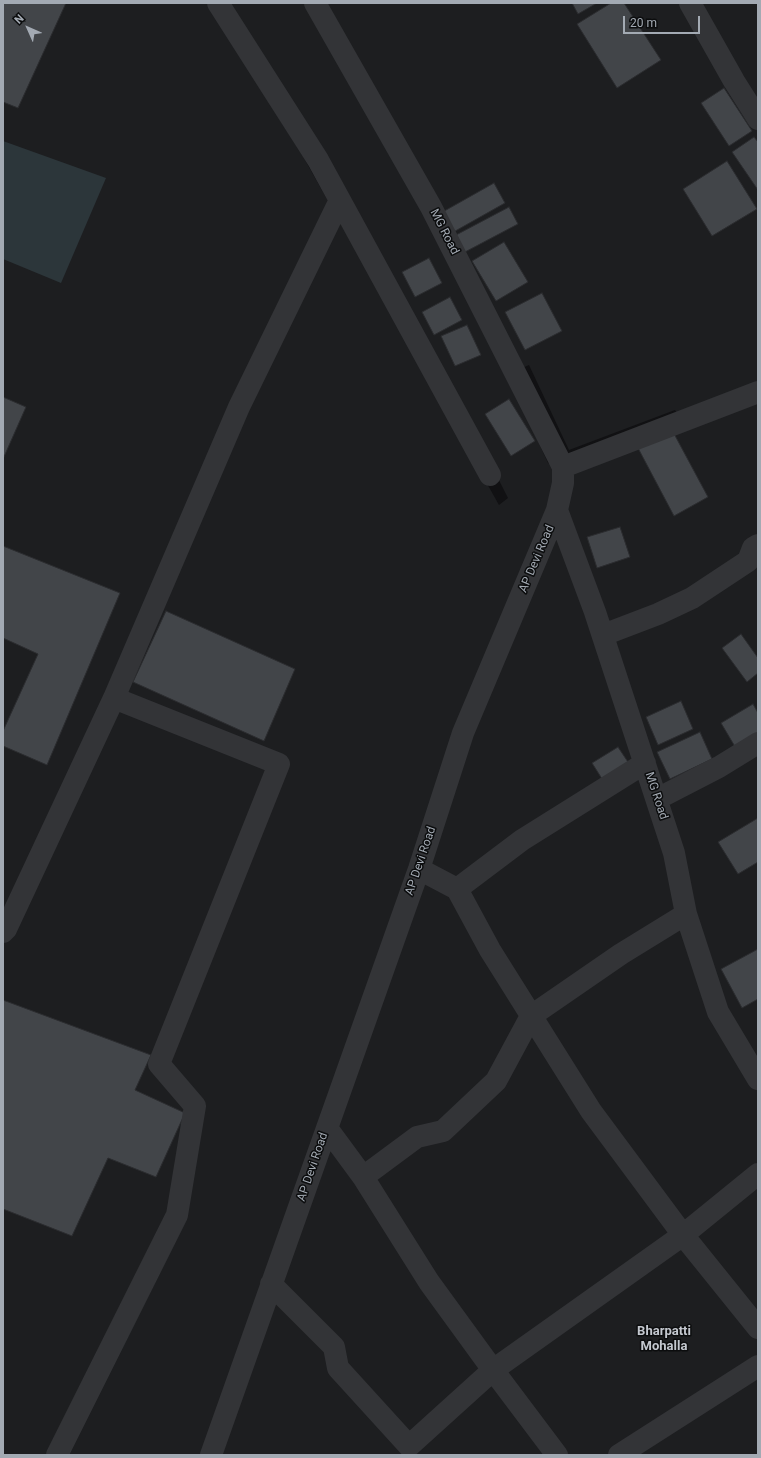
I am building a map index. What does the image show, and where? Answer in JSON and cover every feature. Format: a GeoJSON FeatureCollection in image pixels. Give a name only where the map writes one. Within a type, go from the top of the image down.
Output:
{"type":"FeatureCollection","features":[{"type":"Feature","properties":{"kind":"street"},"geometry":{"type":"LineString","coordinates":[[218,3],[318,160],[339,202],[490,475]]}},
{"type":"Feature","properties":{"kind":"street","name":"MG Road"},"geometry":{"type":"LineString","coordinates":[[315,3],[431,207],[563,467]]}},
{"type":"Feature","properties":{"kind":"street"},"geometry":{"type":"LineString","coordinates":[[690,3],[734,81],[758,119]]}},
{"type":"Feature","properties":{"kind":"street"},"geometry":{"type":"LineString","coordinates":[[3,932],[6,929],[114,698],[240,407],[339,202]]}},
{"type":"Feature","properties":{"kind":"street"},"geometry":{"type":"LineString","coordinates":[[563,467],[758,392]]}},
{"type":"Feature","properties":{"kind":"street","name":"AP Devi Road"},"geometry":{"type":"LineString","coordinates":[[211,1455],[418,869],[463,733],[557,510],[563,483],[563,467]]}},
{"type":"Feature","properties":{"kind":"street","name":"MG Road"},"geometry":{"type":"LineString","coordinates":[[557,510],[603,634],[657,798],[674,852],[686,914],[718,1012],[758,1079]]}},
{"type":"Feature","properties":{"kind":"street"},"geometry":{"type":"LineString","coordinates":[[603,634],[658,614],[692,598],[748,561],[753,548],[758,545]]}},
{"type":"Feature","properties":{"kind":"street"},"geometry":{"type":"LineString","coordinates":[[57,1455],[177,1215],[195,1106],[159,1064],[279,764],[114,698]]}},
{"type":"Feature","properties":{"kind":"street"},"geometry":{"type":"LineString","coordinates":[[657,798],[719,767],[758,743]]}},
{"type":"Feature","properties":{"kind":"street"},"geometry":{"type":"LineString","coordinates":[[457,889],[522,840],[645,763]]}},
{"type":"Feature","properties":{"kind":"street"},"geometry":{"type":"LineString","coordinates":[[418,869],[457,889],[490,950],[591,1111],[683,1235],[758,1328]]}},
{"type":"Feature","properties":{"kind":"street"},"geometry":{"type":"LineString","coordinates":[[363,1177],[417,1137],[443,1131],[496,1081],[531,1016],[621,954],[686,914]]}},
{"type":"Feature","properties":{"kind":"street"},"geometry":{"type":"LineString","coordinates":[[327,1128],[363,1177],[429,1282],[557,1455]]}},
{"type":"Feature","properties":{"kind":"street"},"geometry":{"type":"LineString","coordinates":[[271,1284],[334,1347],[338,1368],[414,1450],[493,1370],[683,1235],[758,1174]]}},
{"type":"Feature","properties":{"kind":"street"},"geometry":{"type":"LineString","coordinates":[[619,1455],[758,1366]]}},
{"type":"Feature","properties":{"kind":"shaded area"},"geometry":{"type":"Polygon","coordinates":[[[3,3],[207,3],[305,160],[499,505],[508,498],[435,354],[226,3],[758,3],[758,1455],[3,1455],[3,3]],[[529,365],[507,375],[548,463],[569,473],[683,424],[675,410],[569,450],[529,365]]]}},
{"type":"Feature","properties":{"kind":"shaded area"},"geometry":{"type":"Polygon","coordinates":[[[3,141],[106,178],[61,283],[3,259],[3,141]]]}},
{"type":"Feature","properties":{"kind":"building"},"geometry":{"type":"Polygon","coordinates":[[[3,3],[66,3],[18,108],[3,102],[3,3]]]}},
{"type":"Feature","properties":{"kind":"building"},"geometry":{"type":"Polygon","coordinates":[[[572,3],[597,3],[578,14],[572,3]]]}},
{"type":"Feature","properties":{"kind":"building"},"geometry":{"type":"Polygon","coordinates":[[[611,3],[624,3],[661,60],[617,88],[577,24],[611,3]]]}},
{"type":"Feature","properties":{"kind":"building"},"geometry":{"type":"Polygon","coordinates":[[[724,88],[752,131],[729,146],[701,103],[724,88]]]}},
{"type":"Feature","properties":{"kind":"building"},"geometry":{"type":"Polygon","coordinates":[[[754,137],[758,142],[758,190],[732,152],[754,137]]]}},
{"type":"Feature","properties":{"kind":"building"},"geometry":{"type":"Polygon","coordinates":[[[727,161],[757,209],[712,236],[683,189],[727,161]]]}},
{"type":"Feature","properties":{"kind":"building"},"geometry":{"type":"Polygon","coordinates":[[[494,183],[505,203],[450,234],[439,214],[494,183]]]}},
{"type":"Feature","properties":{"kind":"building"},"geometry":{"type":"Polygon","coordinates":[[[509,207],[518,224],[465,252],[456,235],[509,207]]]}},
{"type":"Feature","properties":{"kind":"building"},"geometry":{"type":"Polygon","coordinates":[[[504,242],[528,282],[496,301],[472,261],[504,242]]]}},
{"type":"Feature","properties":{"kind":"building"},"geometry":{"type":"Polygon","coordinates":[[[429,258],[442,283],[415,297],[402,272],[429,258]]]}},
{"type":"Feature","properties":{"kind":"building"},"geometry":{"type":"Polygon","coordinates":[[[542,293],[562,331],[525,350],[505,312],[542,293]]]}},
{"type":"Feature","properties":{"kind":"building"},"geometry":{"type":"Polygon","coordinates":[[[450,297],[462,320],[434,335],[422,312],[450,297]]]}},
{"type":"Feature","properties":{"kind":"building"},"geometry":{"type":"Polygon","coordinates":[[[467,325],[481,355],[455,366],[441,336],[467,325]]]}},
{"type":"Feature","properties":{"kind":"building"},"geometry":{"type":"Polygon","coordinates":[[[3,397],[26,407],[3,459],[3,397]]]}},
{"type":"Feature","properties":{"kind":"building"},"geometry":{"type":"Polygon","coordinates":[[[509,399],[535,441],[511,456],[485,414],[509,399]]]}},
{"type":"Feature","properties":{"kind":"building"},"geometry":{"type":"Polygon","coordinates":[[[672,430],[708,497],[674,516],[638,448],[672,430]]]}},
{"type":"Feature","properties":{"kind":"building"},"geometry":{"type":"Polygon","coordinates":[[[620,527],[630,557],[597,568],[587,537],[620,527]]]}},
{"type":"Feature","properties":{"kind":"building"},"geometry":{"type":"Polygon","coordinates":[[[3,546],[120,593],[47,765],[3,746],[3,731],[38,654],[3,638],[3,546]]]}},
{"type":"Feature","properties":{"kind":"building"},"geometry":{"type":"Polygon","coordinates":[[[166,611],[295,669],[264,741],[133,682],[166,611]]]}},
{"type":"Feature","properties":{"kind":"building"},"geometry":{"type":"Polygon","coordinates":[[[741,634],[758,658],[758,673],[747,682],[722,648],[741,634]]]}},
{"type":"Feature","properties":{"kind":"building"},"geometry":{"type":"Polygon","coordinates":[[[681,701],[693,729],[658,745],[646,717],[681,701]]]}},
{"type":"Feature","properties":{"kind":"building"},"geometry":{"type":"Polygon","coordinates":[[[753,704],[758,713],[758,737],[737,750],[721,723],[753,704]]]}},
{"type":"Feature","properties":{"kind":"building"},"geometry":{"type":"Polygon","coordinates":[[[700,732],[712,759],[670,779],[657,752],[700,732]]]}},
{"type":"Feature","properties":{"kind":"building"},"geometry":{"type":"Polygon","coordinates":[[[618,747],[630,765],[604,782],[592,763],[618,747]]]}},
{"type":"Feature","properties":{"kind":"building"},"geometry":{"type":"Polygon","coordinates":[[[758,818],[758,862],[738,874],[718,842],[758,818]]]}},
{"type":"Feature","properties":{"kind":"building"},"geometry":{"type":"Polygon","coordinates":[[[758,949],[758,999],[742,1008],[721,969],[758,949]]]}},
{"type":"Feature","properties":{"kind":"building"},"geometry":{"type":"Polygon","coordinates":[[[3,1000],[151,1055],[135,1090],[185,1113],[156,1177],[108,1158],[72,1236],[3,1209],[3,1000]]]}},
{"type":"Feature","properties":{"kind":"district","name":"Bharpatti Mohalla"},"geometry":{"type":"Point","coordinates":[664,1340]}}]}
